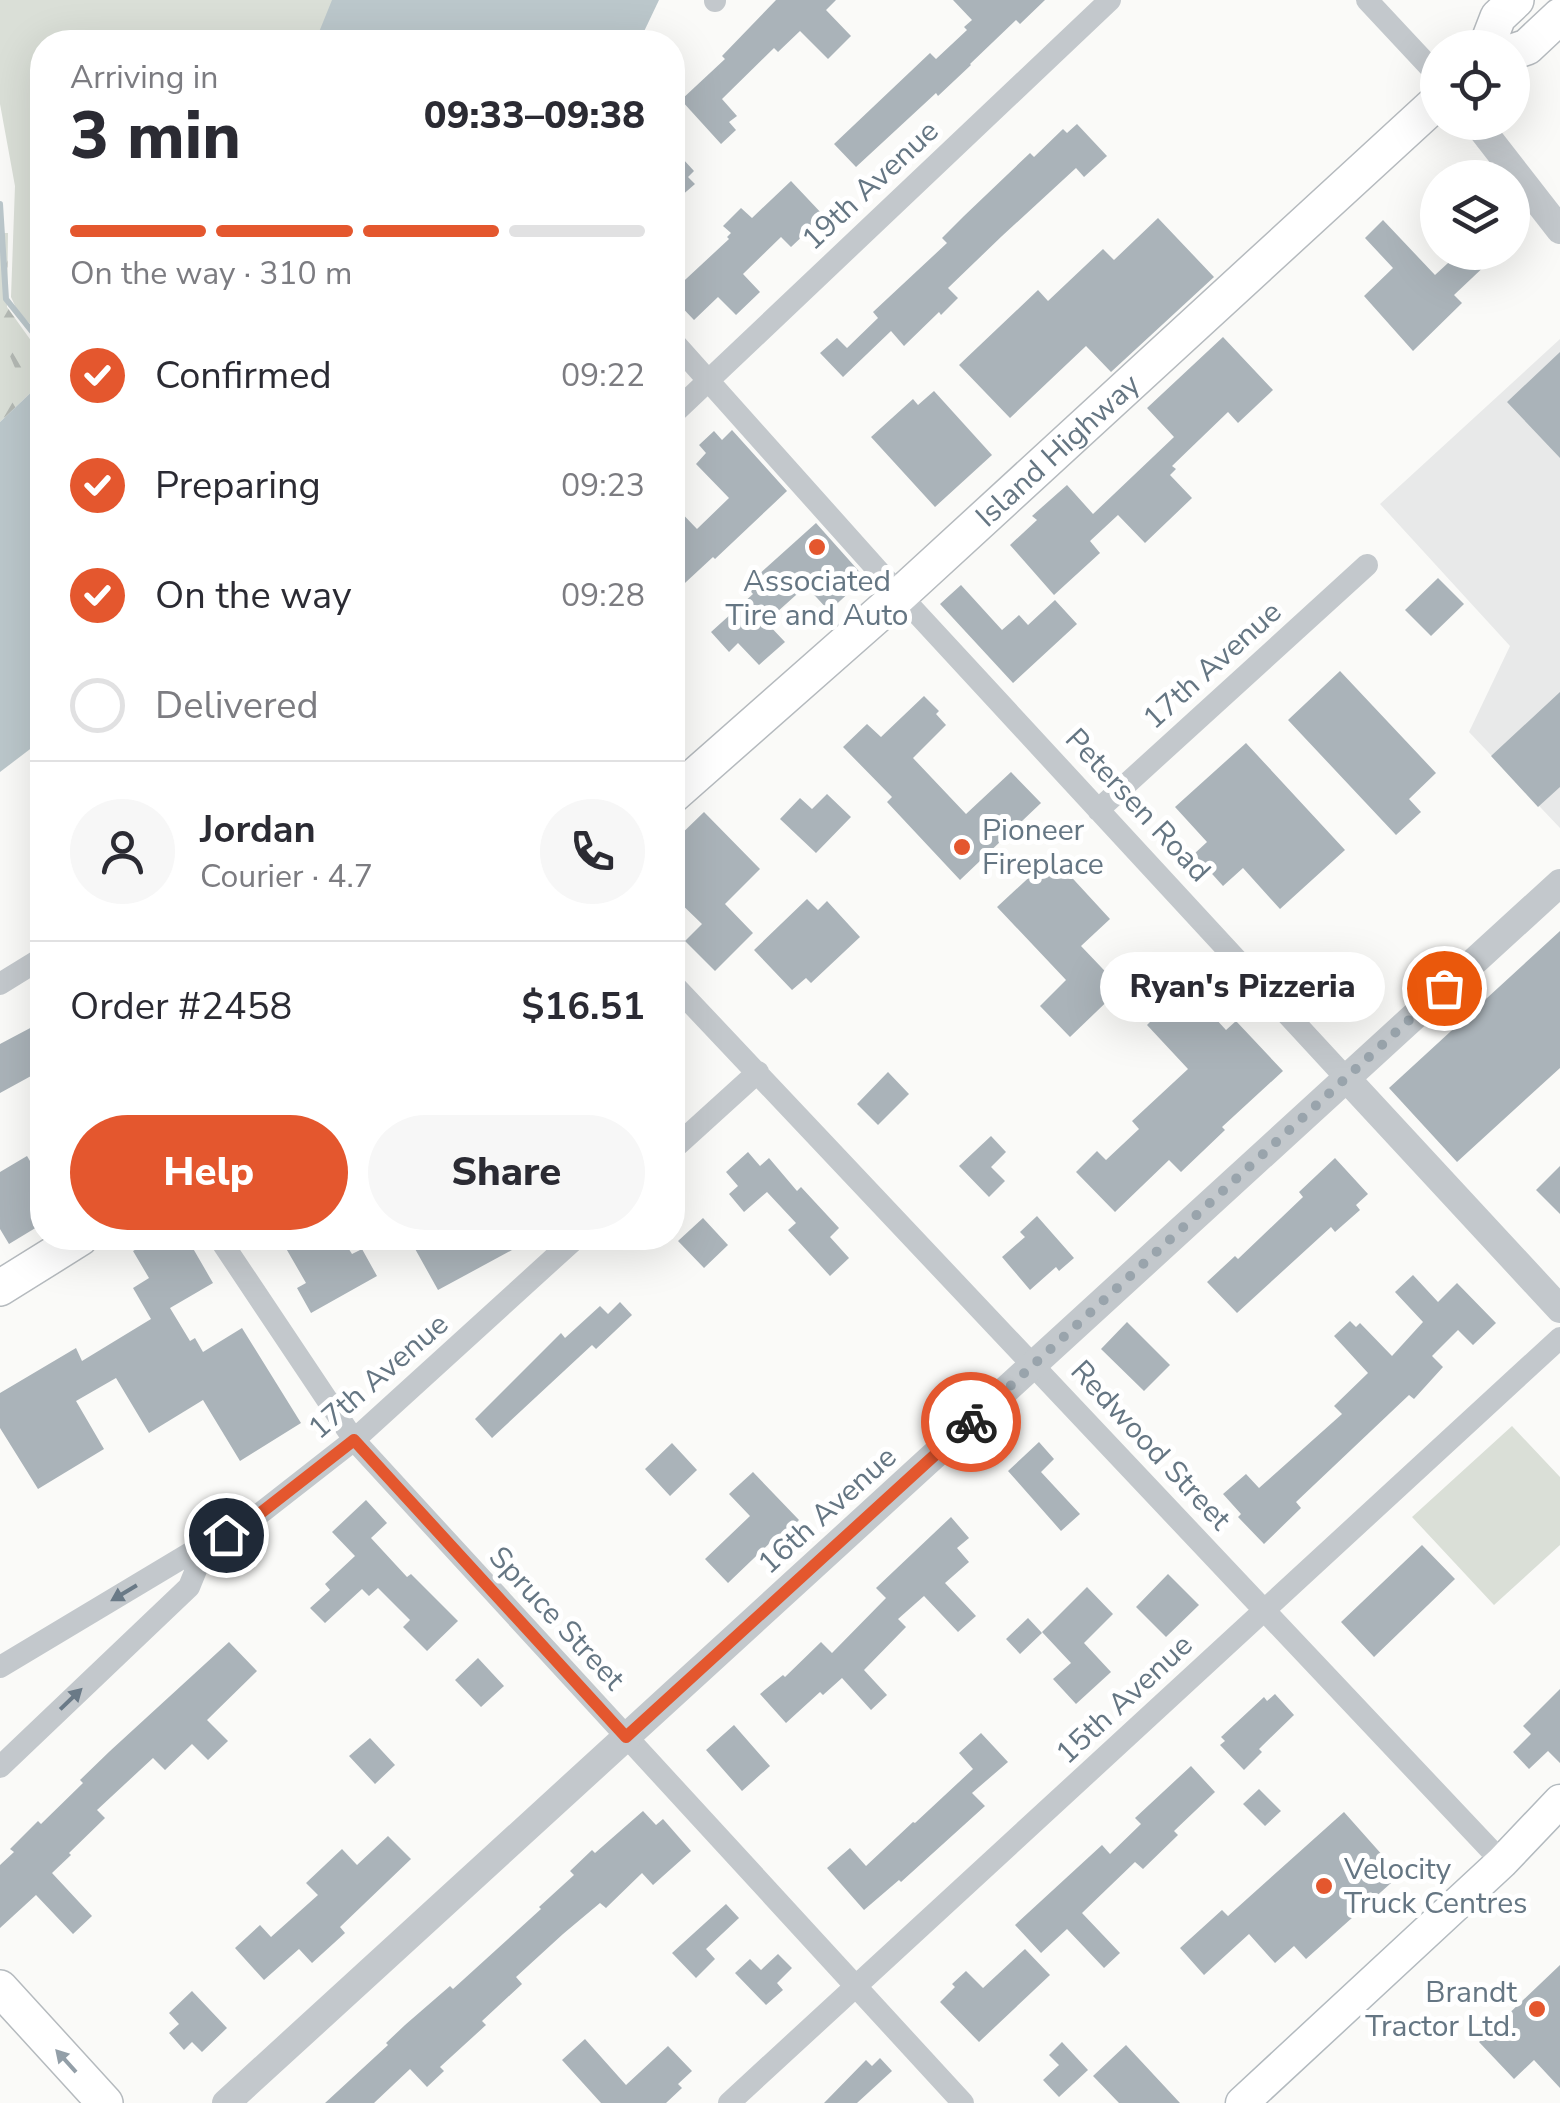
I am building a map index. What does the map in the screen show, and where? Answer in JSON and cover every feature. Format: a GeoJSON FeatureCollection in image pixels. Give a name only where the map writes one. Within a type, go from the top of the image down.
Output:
{"type":"FeatureCollection","features":[{"type":"Feature","properties":{"kind":"main road"},"geometry":{"type":"LineString","coordinates":[[1493,30],[1498,17],[1516,0]]}},
{"type":"Feature","properties":{"kind":"main road"},"geometry":{"type":"LineString","coordinates":[[1530,44],[1560,16]]}},
{"type":"Feature","properties":{"kind":"main road","name":"Island Highway"},"geometry":{"type":"LineString","coordinates":[[685,785],[900,595],[1420,118]]}},
{"type":"Feature","properties":{"kind":"main road"},"geometry":{"type":"LineString","coordinates":[[0,1288],[61,1250]]}},
{"type":"Feature","properties":{"kind":"main road"},"geometry":{"type":"LineString","coordinates":[[1242,2103],[1502,1862],[1560,1801]]}},
{"type":"Feature","properties":{"kind":"main road"},"geometry":{"type":"LineString","coordinates":[[0,1988],[105,2103]]}},
{"type":"Feature","properties":{"kind":"street","name":"19th Avenue"},"geometry":{"type":"LineString","coordinates":[[685,402],[1110,0]]}},
{"type":"Feature","properties":{"kind":"street"},"geometry":{"type":"LineString","coordinates":[[1366,0],[1420,57]]}},
{"type":"Feature","properties":{"kind":"street"},"geometry":{"type":"LineString","coordinates":[[1490,140],[1560,230]]}},
{"type":"Feature","properties":{"kind":"street","name":"Petersen Road"},"geometry":{"type":"LineString","coordinates":[[685,354],[900,595],[1560,1309]]}},
{"type":"Feature","properties":{"kind":"street","name":"17th Avenue"},"geometry":{"type":"LineString","coordinates":[[1098,810],[1366,565]]}},
{"type":"Feature","properties":{"kind":"street","name":"16th Avenue"},"geometry":{"type":"LineString","coordinates":[[226,2103],[1560,883]]}},
{"type":"Feature","properties":{"kind":"street"},"geometry":{"type":"LineString","coordinates":[[0,984],[30,969]]}},
{"type":"Feature","properties":{"kind":"street","name":"Redwood Street"},"geometry":{"type":"LineString","coordinates":[[685,996],[1502,1862]]}},
{"type":"Feature","properties":{"kind":"street"},"geometry":{"type":"LineString","coordinates":[[685,1138],[758,1072]]}},
{"type":"Feature","properties":{"kind":"street","name":"Spruce Street"},"geometry":{"type":"LineString","coordinates":[[227,1250],[354,1440],[964,2103]]}},
{"type":"Feature","properties":{"kind":"street","name":"17th Avenue"},"geometry":{"type":"LineString","coordinates":[[0,1667],[244,1526],[354,1440],[563,1250]]}},
{"type":"Feature","properties":{"kind":"street","name":"15th Avenue"},"geometry":{"type":"LineString","coordinates":[[729,2103],[1560,1338]]}},
{"type":"Feature","properties":{"kind":"street"},"geometry":{"type":"LineString","coordinates":[[0,1766],[189,1587],[207,1544]]}},
{"type":"Feature","properties":{"kind":"shaded area"},"geometry":{"type":"Polygon","coordinates":[[[332,0],[659,0],[645,30],[320,30],[332,0]]]}},
{"type":"Feature","properties":{"kind":"shaded area"},"geometry":{"type":"Polygon","coordinates":[[[1560,339],[1560,828],[1469,732],[1510,646],[1380,504],[1560,339]]]}},
{"type":"Feature","properties":{"kind":"shaded area"},"geometry":{"type":"Polygon","coordinates":[[[30,393],[30,749],[0,772],[0,422],[30,393]]]}},
{"type":"Feature","properties":{"kind":"green space"},"geometry":{"type":"Polygon","coordinates":[[[0,0],[350,0],[334,30],[30,30],[30,324],[11,297],[15,186],[0,104],[0,0]]]}},
{"type":"Feature","properties":{"kind":"green space"},"geometry":{"type":"Polygon","coordinates":[[[0,233],[8,233],[7,307],[30,339],[30,393],[0,422],[0,233]]]}},
{"type":"Feature","properties":{"kind":"green space"},"geometry":{"type":"Polygon","coordinates":[[[0,333],[16,375],[0,388],[0,333]]]}},
{"type":"Feature","properties":{"kind":"green space"},"geometry":{"type":"Polygon","coordinates":[[[1512,1426],[1560,1477],[1560,1545],[1494,1605],[1412,1517],[1512,1426]]]}},
{"type":"Feature","properties":{"kind":"building"},"geometry":{"type":"Polygon","coordinates":[[[776,0],[836,0],[826,10],[851,36],[828,59],[800,31],[778,52],[774,48],[722,99],[737,116],[729,122],[736,130],[721,144],[685,104],[685,96],[725,59],[722,56],[776,0]]]}},
{"type":"Feature","properties":{"kind":"building"},"geometry":{"type":"Polygon","coordinates":[[[953,0],[1045,0],[1020,24],[1016,20],[938,96],[936,93],[856,167],[834,144],[930,53],[936,59],[967,30],[964,27],[972,20],[953,0]]]}},
{"type":"Feature","properties":{"kind":"building"},"geometry":{"type":"Polygon","coordinates":[[[1077,124],[1107,156],[1084,177],[1076,168],[1002,236],[948,288],[958,298],[904,346],[891,331],[843,377],[820,353],[837,338],[847,348],[878,318],[873,312],[947,243],[942,238],[964,216],[1030,153],[1034,157],[1063,129],[1067,133],[1077,124]]]}},
{"type":"Feature","properties":{"kind":"building"},"geometry":{"type":"Polygon","coordinates":[[[685,161],[694,171],[688,177],[695,184],[685,193],[685,161]]]}},
{"type":"Feature","properties":{"kind":"building"},"geometry":{"type":"Polygon","coordinates":[[[791,181],[824,216],[791,247],[781,237],[743,274],[760,292],[736,315],[718,297],[694,320],[685,311],[685,280],[729,239],[731,233],[723,226],[741,208],[752,218],[791,181]]]}},
{"type":"Feature","properties":{"kind":"building"},"geometry":{"type":"Polygon","coordinates":[[[1158,218],[1214,277],[1111,372],[1086,346],[1010,418],[959,365],[1038,290],[1048,301],[1103,249],[1114,260],[1158,218]]]}},
{"type":"Feature","properties":{"kind":"building"},"geometry":{"type":"Polygon","coordinates":[[[1383,220],[1420,259],[1420,270],[1430,270],[1435,275],[1440,270],[1480,270],[1454,295],[1462,303],[1413,351],[1364,296],[1393,268],[1365,238],[1383,220]]]}},
{"type":"Feature","properties":{"kind":"building"},"geometry":{"type":"Polygon","coordinates":[[[1223,337],[1273,390],[1238,423],[1228,412],[1172,466],[1176,469],[1170,475],[1192,498],[1145,543],[1118,515],[1090,541],[1100,553],[1054,595],[1010,545],[1037,520],[1032,516],[1067,485],[1093,514],[1174,437],[1147,408],[1223,337]]]}},
{"type":"Feature","properties":{"kind":"building"},"geometry":{"type":"Polygon","coordinates":[[[1560,352],[1560,458],[1507,402],[1560,352]]]}},
{"type":"Feature","properties":{"kind":"building"},"geometry":{"type":"Polygon","coordinates":[[[934,391],[992,455],[935,507],[871,437],[913,399],[918,405],[934,391]]]}},
{"type":"Feature","properties":{"kind":"building"},"geometry":{"type":"Polygon","coordinates":[[[732,430],[787,491],[685,583],[685,517],[697,529],[729,498],[696,464],[706,453],[699,445],[714,431],[722,440],[732,430]]]}},
{"type":"Feature","properties":{"kind":"building","name":"Associated Tire and Auto"},"geometry":{"type":"Polygon","coordinates":[[[816,523],[865,578],[829,611],[806,586],[766,622],[785,642],[759,665],[738,643],[729,652],[711,632],[753,594],[746,586],[816,523]]]}},
{"type":"Feature","properties":{"kind":"building"},"geometry":{"type":"Polygon","coordinates":[[[1438,578],[1464,604],[1431,636],[1405,610],[1438,578]]]}},
{"type":"Feature","properties":{"kind":"building"},"geometry":{"type":"Polygon","coordinates":[[[961,585],[1002,630],[1019,615],[1028,625],[1055,600],[1077,624],[1013,683],[940,604],[961,585]]]}},
{"type":"Feature","properties":{"kind":"building"},"geometry":{"type":"Polygon","coordinates":[[[1340,671],[1436,773],[1409,799],[1421,812],[1396,835],[1288,720],[1340,671]]]}},
{"type":"Feature","properties":{"kind":"building"},"geometry":{"type":"Polygon","coordinates":[[[1560,692],[1560,787],[1538,807],[1491,756],[1560,692]]]}},
{"type":"Feature","properties":{"kind":"building","name":"Pioneer Fireplace"},"geometry":{"type":"Polygon","coordinates":[[[924,696],[946,725],[913,758],[966,814],[1011,772],[1041,803],[960,880],[887,802],[892,797],[843,747],[867,724],[881,737],[924,696]]]}},
{"type":"Feature","properties":{"kind":"building"},"geometry":{"type":"Polygon","coordinates":[[[1246,743],[1345,850],[1280,909],[1243,868],[1223,886],[1194,854],[1207,842],[1175,807],[1246,743]]]}},
{"type":"Feature","properties":{"kind":"building"},"geometry":{"type":"Polygon","coordinates":[[[827,794],[851,817],[816,853],[780,819],[800,798],[812,809],[827,794]]]}},
{"type":"Feature","properties":{"kind":"building"},"geometry":{"type":"Polygon","coordinates":[[[704,812],[760,869],[725,904],[753,933],[715,971],[685,941],[702,924],[685,908],[685,830],[704,812]]]}},
{"type":"Feature","properties":{"kind":"building"},"geometry":{"type":"Polygon","coordinates":[[[1052,856],[1110,919],[1081,946],[1121,988],[1070,1037],[1040,1006],[1066,980],[997,907],[1052,856]]]}},
{"type":"Feature","properties":{"kind":"building"},"geometry":{"type":"Polygon","coordinates":[[[807,899],[818,910],[827,901],[860,937],[811,983],[806,978],[792,990],[754,950],[807,899]]]}},
{"type":"Feature","properties":{"kind":"building"},"geometry":{"type":"Polygon","coordinates":[[[1560,931],[1560,1068],[1457,1162],[1389,1088],[1560,931]]]}},
{"type":"Feature","properties":{"kind":"building"},"geometry":{"type":"Polygon","coordinates":[[[1167,977],[1177,987],[1182,982],[1226,1030],[1236,1021],[1283,1071],[1222,1127],[1225,1130],[1181,1172],[1169,1160],[1115,1212],[1076,1172],[1097,1151],[1106,1160],[1139,1129],[1132,1121],[1188,1069],[1147,1025],[1155,1017],[1140,1002],[1167,977]]]}},
{"type":"Feature","properties":{"kind":"building"},"geometry":{"type":"Polygon","coordinates":[[[30,1028],[30,1077],[0,1093],[0,1044],[30,1028]]]}},
{"type":"Feature","properties":{"kind":"building"},"geometry":{"type":"Polygon","coordinates":[[[888,1072],[909,1094],[878,1125],[857,1104],[888,1072]]]}},
{"type":"Feature","properties":{"kind":"building"},"geometry":{"type":"Polygon","coordinates":[[[991,1136],[1006,1152],[991,1167],[1005,1181],[989,1197],[959,1166],[991,1136]]]}},
{"type":"Feature","properties":{"kind":"building"},"geometry":{"type":"Polygon","coordinates":[[[748,1152],[760,1166],[769,1158],[797,1191],[801,1187],[839,1228],[830,1237],[849,1258],[830,1276],[788,1230],[796,1223],[767,1192],[744,1212],[729,1194],[738,1186],[726,1172],[748,1152]]]}},
{"type":"Feature","properties":{"kind":"building"},"geometry":{"type":"Polygon","coordinates":[[[27,1156],[30,1161],[30,1231],[9,1244],[0,1229],[0,1172],[27,1156]]]}},
{"type":"Feature","properties":{"kind":"building"},"geometry":{"type":"Polygon","coordinates":[[[1335,1158],[1368,1194],[1356,1205],[1360,1210],[1335,1232],[1331,1227],[1237,1313],[1207,1282],[1235,1256],[1238,1259],[1303,1197],[1299,1192],[1335,1158]]]}},
{"type":"Feature","properties":{"kind":"building"},"geometry":{"type":"Polygon","coordinates":[[[1560,1166],[1560,1214],[1536,1190],[1560,1166]]]}},
{"type":"Feature","properties":{"kind":"building"},"geometry":{"type":"Polygon","coordinates":[[[1037,1216],[1074,1258],[1059,1271],[1056,1267],[1030,1290],[1002,1257],[1025,1237],[1020,1232],[1037,1216]]]}},
{"type":"Feature","properties":{"kind":"building"},"geometry":{"type":"Polygon","coordinates":[[[703,1218],[728,1245],[704,1268],[685,1248],[685,1235],[703,1218]]]}},
{"type":"Feature","properties":{"kind":"building"},"geometry":{"type":"Polygon","coordinates":[[[194,1250],[213,1283],[170,1308],[190,1341],[195,1338],[203,1352],[242,1328],[301,1423],[240,1461],[203,1400],[149,1433],[116,1378],[76,1401],[104,1449],[38,1489],[0,1428],[0,1393],[76,1348],[82,1361],[151,1319],[133,1288],[149,1278],[133,1251],[194,1250]]]}},
{"type":"Feature","properties":{"kind":"building"},"geometry":{"type":"Polygon","coordinates":[[[287,1250],[350,1250],[352,1254],[363,1250],[377,1276],[311,1313],[297,1288],[306,1283],[287,1250]]]}},
{"type":"Feature","properties":{"kind":"building"},"geometry":{"type":"Polygon","coordinates":[[[416,1250],[512,1250],[438,1290],[416,1250]]]}},
{"type":"Feature","properties":{"kind":"building"},"geometry":{"type":"Polygon","coordinates":[[[1413,1275],[1438,1302],[1457,1283],[1496,1323],[1473,1345],[1458,1330],[1432,1356],[1443,1367],[1414,1399],[1409,1395],[1296,1502],[1301,1508],[1264,1544],[1223,1494],[1246,1474],[1259,1488],[1342,1414],[1334,1406],[1368,1373],[1334,1336],[1350,1321],[1356,1327],[1360,1323],[1392,1356],[1423,1322],[1395,1292],[1413,1275]]]}},
{"type":"Feature","properties":{"kind":"building"},"geometry":{"type":"Polygon","coordinates":[[[620,1302],[632,1315],[596,1349],[592,1345],[492,1438],[475,1419],[561,1333],[565,1338],[600,1306],[608,1314],[620,1302]]]}},
{"type":"Feature","properties":{"kind":"building"},"geometry":{"type":"Polygon","coordinates":[[[1127,1322],[1170,1365],[1144,1391],[1101,1349],[1127,1322]]]}},
{"type":"Feature","properties":{"kind":"building"},"geometry":{"type":"Polygon","coordinates":[[[1039,1442],[1054,1459],[1041,1472],[1080,1514],[1061,1531],[1008,1471],[1039,1442]]]}},
{"type":"Feature","properties":{"kind":"building"},"geometry":{"type":"Polygon","coordinates":[[[672,1443],[697,1470],[670,1496],[645,1469],[672,1443]]]}},
{"type":"Feature","properties":{"kind":"building"},"geometry":{"type":"Polygon","coordinates":[[[753,1472],[799,1520],[728,1583],[705,1559],[750,1516],[729,1494],[753,1472]]]}},
{"type":"Feature","properties":{"kind":"building"},"geometry":{"type":"Polygon","coordinates":[[[366,1500],[387,1523],[371,1538],[407,1577],[411,1574],[458,1621],[427,1651],[403,1627],[410,1620],[378,1588],[369,1596],[362,1589],[325,1623],[310,1608],[330,1590],[325,1584],[355,1556],[332,1532],[366,1500]]]}},
{"type":"Feature","properties":{"kind":"building"},"geometry":{"type":"Polygon","coordinates":[[[951,1517],[969,1538],[957,1548],[969,1562],[945,1583],[976,1616],[958,1632],[924,1596],[898,1619],[906,1627],[864,1670],[887,1695],[871,1710],[842,1678],[786,1723],[760,1694],[785,1677],[821,1642],[832,1653],[886,1598],[876,1588],[951,1517]]]}},
{"type":"Feature","properties":{"kind":"building"},"geometry":{"type":"Polygon","coordinates":[[[1422,1545],[1455,1579],[1374,1657],[1341,1622],[1422,1545]]]}},
{"type":"Feature","properties":{"kind":"building"},"geometry":{"type":"Polygon","coordinates":[[[1168,1574],[1199,1605],[1166,1637],[1136,1607],[1168,1574]]]}},
{"type":"Feature","properties":{"kind":"building"},"geometry":{"type":"Polygon","coordinates":[[[1087,1587],[1113,1614],[1084,1643],[1111,1672],[1076,1704],[1053,1679],[1071,1663],[1042,1632],[1087,1587]]]}},
{"type":"Feature","properties":{"kind":"building"},"geometry":{"type":"Polygon","coordinates":[[[1028,1618],[1042,1633],[1020,1654],[1006,1639],[1028,1618]]]}},
{"type":"Feature","properties":{"kind":"building"},"geometry":{"type":"Polygon","coordinates":[[[229,1642],[257,1671],[207,1720],[228,1741],[208,1760],[192,1744],[165,1770],[153,1758],[97,1810],[105,1818],[52,1873],[92,1916],[73,1934],[36,1895],[0,1928],[0,1865],[14,1852],[10,1849],[38,1821],[41,1824],[83,1783],[80,1780],[229,1642]]]}},
{"type":"Feature","properties":{"kind":"building"},"geometry":{"type":"Polygon","coordinates":[[[478,1658],[504,1686],[481,1707],[455,1680],[478,1658]]]}},
{"type":"Feature","properties":{"kind":"building"},"geometry":{"type":"Polygon","coordinates":[[[1560,1689],[1560,1763],[1548,1751],[1529,1769],[1513,1752],[1531,1734],[1523,1726],[1560,1689]]]}},
{"type":"Feature","properties":{"kind":"building"},"geometry":{"type":"Polygon","coordinates":[[[1275,1694],[1294,1715],[1259,1749],[1262,1752],[1244,1770],[1220,1745],[1225,1741],[1221,1737],[1264,1697],[1267,1701],[1275,1694]]]}},
{"type":"Feature","properties":{"kind":"building"},"geometry":{"type":"Polygon","coordinates":[[[734,1725],[770,1766],[742,1791],[706,1750],[734,1725]]]}},
{"type":"Feature","properties":{"kind":"building"},"geometry":{"type":"Polygon","coordinates":[[[981,1733],[1008,1762],[972,1793],[985,1806],[864,1910],[827,1868],[850,1848],[866,1866],[973,1769],[959,1753],[981,1733]]]}},
{"type":"Feature","properties":{"kind":"building"},"geometry":{"type":"Polygon","coordinates":[[[370,1738],[395,1765],[375,1784],[349,1756],[370,1738]]]}},
{"type":"Feature","properties":{"kind":"building"},"geometry":{"type":"Polygon","coordinates":[[[1191,1766],[1215,1792],[1174,1831],[1178,1835],[1143,1869],[1135,1862],[1082,1913],[1120,1953],[1104,1968],[1067,1929],[1041,1953],[1015,1925],[1102,1845],[1110,1854],[1141,1824],[1135,1818],[1191,1766]]]}},
{"type":"Feature","properties":{"kind":"building"},"geometry":{"type":"Polygon","coordinates":[[[1259,1789],[1281,1811],[1265,1826],[1243,1804],[1259,1789]]]}},
{"type":"Feature","properties":{"kind":"building"},"geometry":{"type":"Polygon","coordinates":[[[643,1811],[656,1825],[663,1819],[691,1851],[653,1885],[642,1873],[606,1908],[600,1903],[563,1934],[516,1977],[522,1984],[482,2021],[486,2025],[440,2067],[444,2071],[427,2087],[410,2069],[374,2103],[325,2103],[405,2025],[450,1986],[453,1989],[541,1909],[592,1850],[595,1853],[643,1811]]]}},
{"type":"Feature","properties":{"kind":"building","name":"Velocity Truck Centres"},"geometry":{"type":"Polygon","coordinates":[[[1344,1812],[1400,1875],[1306,1959],[1294,1946],[1275,1963],[1249,1934],[1204,1975],[1180,1948],[1222,1910],[1228,1916],[1344,1812]]]}},
{"type":"Feature","properties":{"kind":"building"},"geometry":{"type":"Polygon","coordinates":[[[388,1836],[411,1859],[340,1927],[345,1933],[312,1963],[299,1949],[264,1980],[235,1948],[260,1925],[271,1937],[318,1895],[306,1883],[342,1849],[357,1865],[388,1836]]]}},
{"type":"Feature","properties":{"kind":"building"},"geometry":{"type":"Polygon","coordinates":[[[726,1904],[739,1918],[706,1949],[715,1959],[696,1978],[672,1953],[726,1904]]]}},
{"type":"Feature","properties":{"kind":"building"},"geometry":{"type":"Polygon","coordinates":[[[1025,1949],[1050,1975],[979,2042],[940,2002],[966,1971],[983,1988],[1025,1949]]]}},
{"type":"Feature","properties":{"kind":"building"},"geometry":{"type":"Polygon","coordinates":[[[778,1954],[792,1968],[777,1983],[783,1990],[766,2005],[735,1973],[750,1959],[761,1970],[778,1954]]]}},
{"type":"Feature","properties":{"kind":"building","name":"Brandt Tractor Ltd."},"geometry":{"type":"Polygon","coordinates":[[[1560,1965],[1560,2088],[1534,2060],[1514,2079],[1479,2042],[1560,1965]]]}},
{"type":"Feature","properties":{"kind":"building"},"geometry":{"type":"Polygon","coordinates":[[[192,1991],[227,2028],[202,2052],[192,2042],[184,2050],[169,2033],[179,2024],[169,2013],[192,1991]]]}},
{"type":"Feature","properties":{"kind":"building"},"geometry":{"type":"Polygon","coordinates":[[[585,2039],[626,2085],[668,2046],[692,2071],[666,2103],[601,2103],[562,2060],[585,2039]]]}},
{"type":"Feature","properties":{"kind":"building"},"geometry":{"type":"Polygon","coordinates":[[[1062,2042],[1088,2070],[1059,2097],[1043,2080],[1059,2065],[1049,2055],[1062,2042]]]}},
{"type":"Feature","properties":{"kind":"building"},"geometry":{"type":"Polygon","coordinates":[[[1126,2045],[1180,2103],[1119,2103],[1093,2076],[1126,2045]]]}},
{"type":"Feature","properties":{"kind":"building"},"geometry":{"type":"Polygon","coordinates":[[[880,2058],[892,2071],[857,2103],[824,2103],[866,2060],[872,2066],[880,2058]]]}},
{"type":"Feature","properties":{"kind":"waterway"},"geometry":{"type":"LineString","coordinates":[[0,204],[6,299],[30,329]]}},
{"type":"Feature","properties":{"kind":"way so far"},"geometry":{"type":"LineString","coordinates":[[971,1422],[1444,988]]}},
{"type":"Feature","properties":{"kind":"place","name":"Associated Tire and Auto"},"geometry":{"type":"Point","coordinates":[817,547]}},
{"type":"Feature","properties":{"kind":"place","name":"Pioneer Fireplace"},"geometry":{"type":"Point","coordinates":[962,847]}},
{"type":"Feature","properties":{"kind":"place","name":"Ryan's Pizzeria"},"geometry":{"type":"Point","coordinates":[1444,988]}},
{"type":"Feature","properties":{"kind":"place","name":"Velocity Truck Centres"},"geometry":{"type":"Point","coordinates":[1324,1886]}},
{"type":"Feature","properties":{"kind":"place","name":"Brandt Tractor Ltd."},"geometry":{"type":"Point","coordinates":[1537,2009]}},
{"type":"Feature","properties":{"kind":"route"},"geometry":{"type":"LineString","coordinates":[[226,1535],[244,1526],[354,1440],[626,1737],[971,1422]]}}]}
